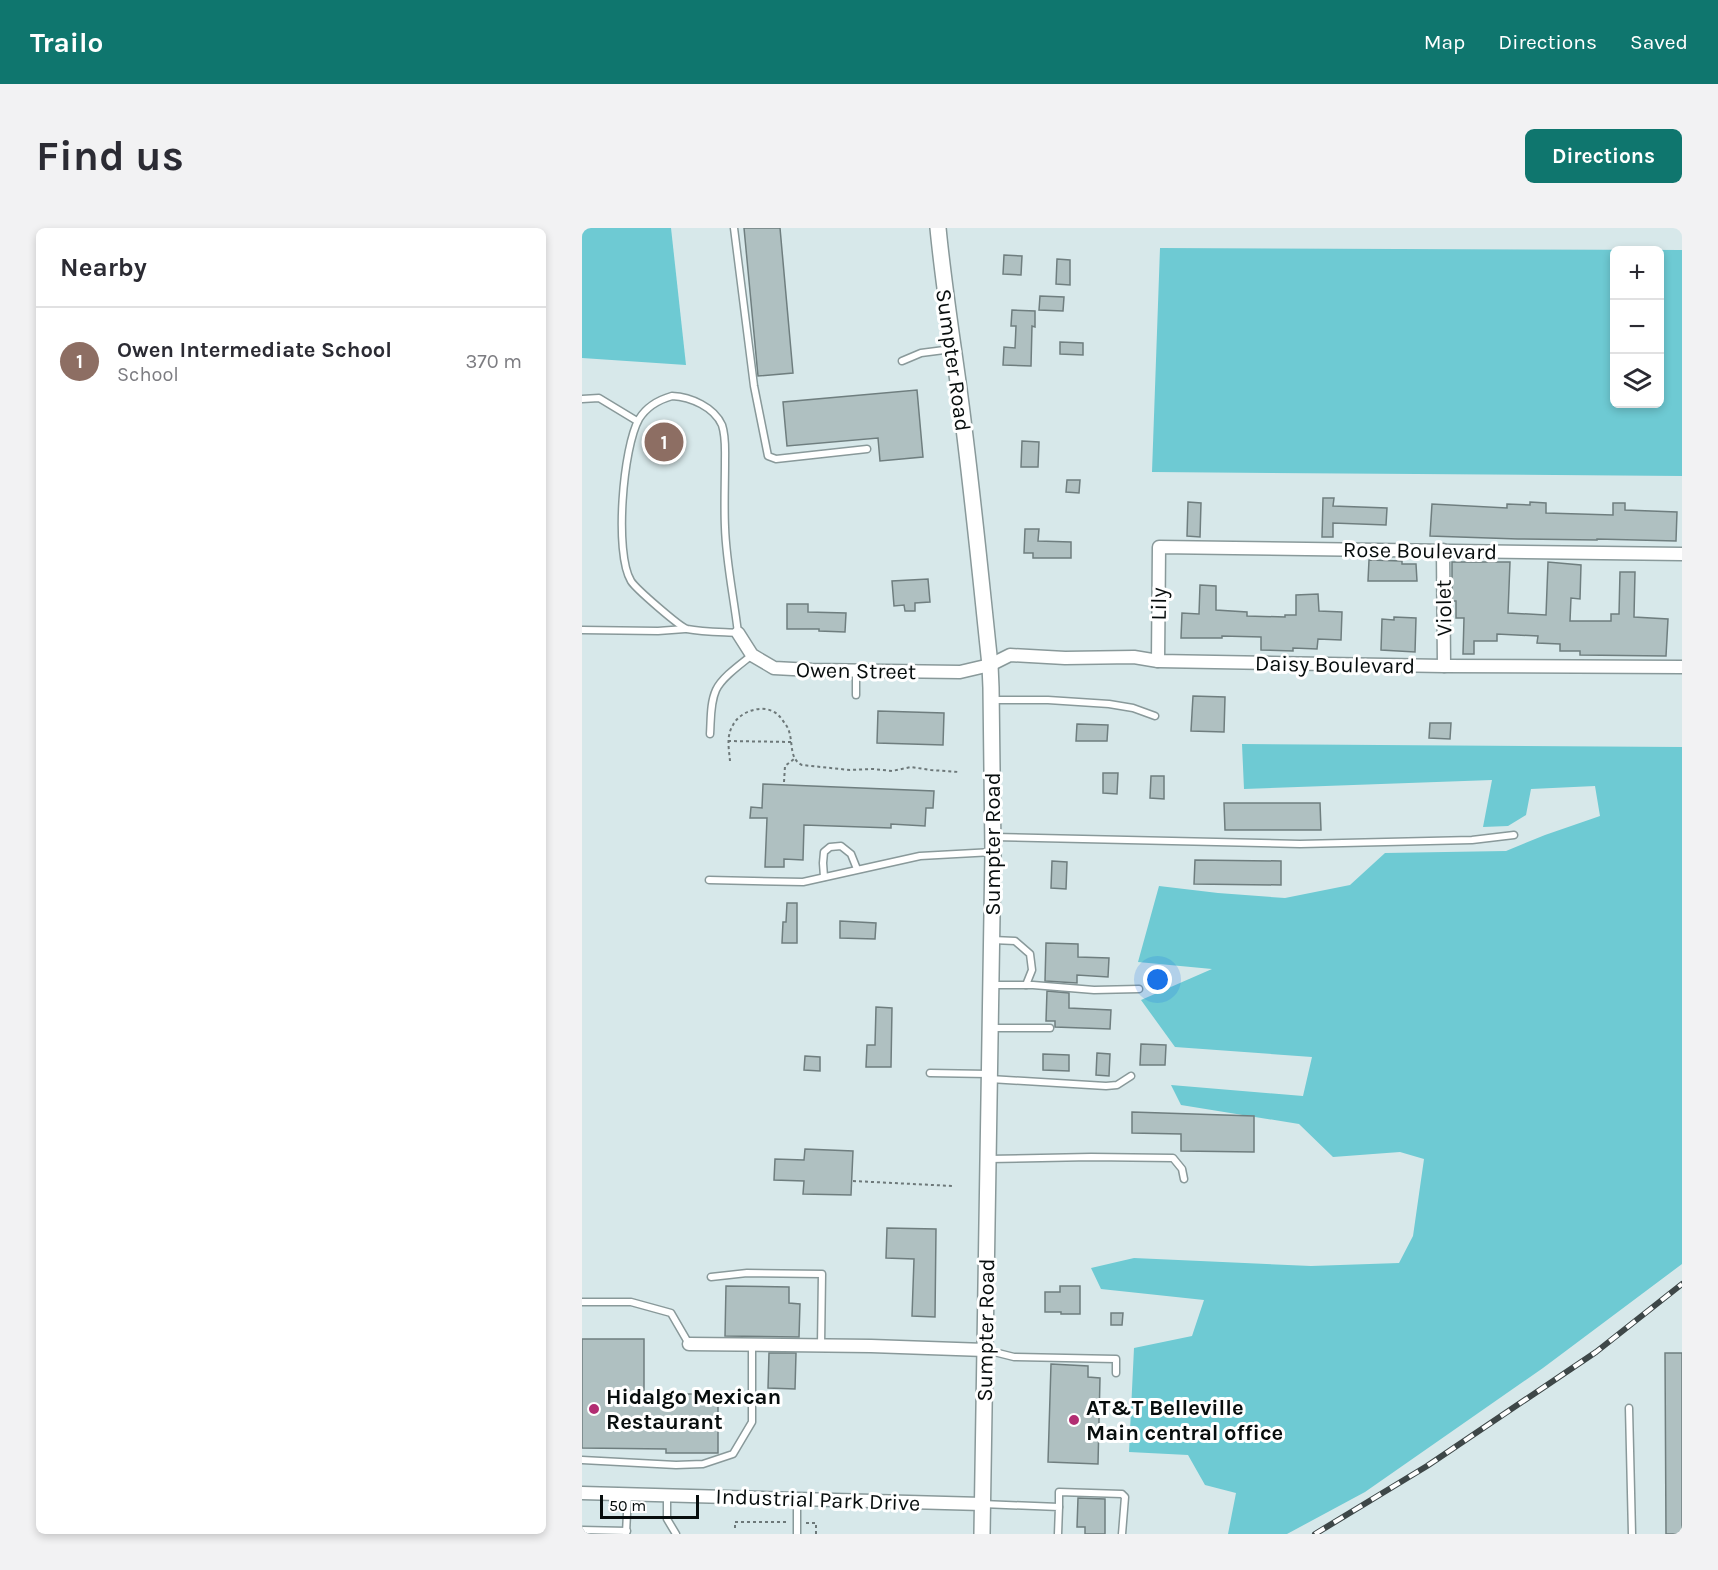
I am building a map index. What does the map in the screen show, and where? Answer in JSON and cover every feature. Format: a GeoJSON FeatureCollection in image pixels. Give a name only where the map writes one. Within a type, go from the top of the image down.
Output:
{"type":"FeatureCollection","features":[{"type":"Feature","properties":{"kind":"street","name":"Sumpter Road"},"geometry":{"type":"LineString","coordinates":[[938,228],[970,479],[990,665],[993,844],[982,1534]]}},
{"type":"Feature","properties":{"kind":"street","name":"Rose Boulevard"},"geometry":{"type":"LineString","coordinates":[[1159,547],[1682,554]]}},
{"type":"Feature","properties":{"kind":"street","name":"Lily"},"geometry":{"type":"LineString","coordinates":[[1158,661],[1159,547]]}},
{"type":"Feature","properties":{"kind":"street","name":"Violet"},"geometry":{"type":"LineString","coordinates":[[1443,550],[1444,666]]}},
{"type":"Feature","properties":{"kind":"street"},"geometry":{"type":"LineString","coordinates":[[738,633],[752,655]]}},
{"type":"Feature","properties":{"kind":"street","name":"Owen Street"},"geometry":{"type":"LineString","coordinates":[[752,655],[774,668],[960,672],[990,665]]}},
{"type":"Feature","properties":{"kind":"street","name":"Daisy Boulevard"},"geometry":{"type":"LineString","coordinates":[[990,665],[1010,655],[1065,658],[1134,657],[1158,661],[1682,667]]}},
{"type":"Feature","properties":{"kind":"street"},"geometry":{"type":"LineString","coordinates":[[689,1344],[985,1350]]}},
{"type":"Feature","properties":{"kind":"street","name":"Industrial Park Drive"},"geometry":{"type":"LineString","coordinates":[[582,1493],[982,1504]]}},
{"type":"Feature","properties":{"kind":"lane"},"geometry":{"type":"LineString","coordinates":[[734,228],[754,386],[768,456],[776,459],[867,449]]}},
{"type":"Feature","properties":{"kind":"lane"},"geometry":{"type":"LineString","coordinates":[[902,361],[921,353],[953,349]]}},
{"type":"Feature","properties":{"kind":"lane"},"geometry":{"type":"LineString","coordinates":[[582,630],[685,629],[738,633],[724,528],[725,438],[721,424],[712,413],[695,401],[672,396],[648,408],[637,421],[631,442],[622,505],[622,548],[627,572],[632,582],[685,629]]}},
{"type":"Feature","properties":{"kind":"lane"},"geometry":{"type":"LineString","coordinates":[[582,399],[599,398],[637,421]]}},
{"type":"Feature","properties":{"kind":"lane"},"geometry":{"type":"LineString","coordinates":[[710,734],[711,711],[717,689],[752,655]]}},
{"type":"Feature","properties":{"kind":"lane"},"geometry":{"type":"LineString","coordinates":[[856,671],[856,695]]}},
{"type":"Feature","properties":{"kind":"lane"},"geometry":{"type":"LineString","coordinates":[[991,700],[1048,700],[1109,704],[1132,708],[1155,716]]}},
{"type":"Feature","properties":{"kind":"lane"},"geometry":{"type":"LineString","coordinates":[[709,880],[803,882],[920,856],[993,844],[1300,844],[1472,840],[1514,835]]}},
{"type":"Feature","properties":{"kind":"lane"},"geometry":{"type":"LineString","coordinates":[[824,877],[824,852],[830,847],[841,846],[850,854],[857,869]]}},
{"type":"Feature","properties":{"kind":"lane"},"geometry":{"type":"LineString","coordinates":[[991,940],[1015,941],[1030,954],[1032,970],[1026,985]]}},
{"type":"Feature","properties":{"kind":"lane"},"geometry":{"type":"LineString","coordinates":[[990,985],[1094,990],[1139,989]]}},
{"type":"Feature","properties":{"kind":"lane"},"geometry":{"type":"LineString","coordinates":[[990,1028],[1050,1028]]}},
{"type":"Feature","properties":{"kind":"lane"},"geometry":{"type":"LineString","coordinates":[[930,1073],[1106,1086],[1118,1085],[1131,1076]]}},
{"type":"Feature","properties":{"kind":"lane"},"geometry":{"type":"LineString","coordinates":[[988,1159],[1173,1158],[1182,1170],[1184,1179]]}},
{"type":"Feature","properties":{"kind":"lane"},"geometry":{"type":"LineString","coordinates":[[711,1277],[747,1273],[822,1274],[820,1346]]}},
{"type":"Feature","properties":{"kind":"lane"},"geometry":{"type":"LineString","coordinates":[[582,1302],[631,1302],[671,1313],[689,1344]]}},
{"type":"Feature","properties":{"kind":"lane"},"geometry":{"type":"LineString","coordinates":[[582,1460],[676,1465],[703,1464],[733,1454],[752,1422],[752,1345]]}},
{"type":"Feature","properties":{"kind":"lane"},"geometry":{"type":"LineString","coordinates":[[985,1350],[1014,1357],[1116,1359],[1116,1373]]}},
{"type":"Feature","properties":{"kind":"lane"},"geometry":{"type":"LineString","coordinates":[[1629,1408],[1632,1534]]}},
{"type":"Feature","properties":{"kind":"lane"},"geometry":{"type":"LineString","coordinates":[[1059,1534],[1059,1492],[1122,1494],[1125,1497],[1122,1534]]}},
{"type":"Feature","properties":{"kind":"lane"},"geometry":{"type":"LineString","coordinates":[[582,1530],[626,1533],[628,1494]]}},
{"type":"Feature","properties":{"kind":"lane"},"geometry":{"type":"LineString","coordinates":[[667,1495],[667,1519],[676,1534]]}},
{"type":"Feature","properties":{"kind":"lane"},"geometry":{"type":"LineString","coordinates":[[797,1499],[797,1534]]}},
{"type":"Feature","properties":{"kind":"lane"},"geometry":{"type":"LineString","coordinates":[[982,1504],[1059,1507]]}},
{"type":"Feature","properties":{"kind":"path"},"geometry":{"type":"LineString","coordinates":[[730,761],[728,741],[733,723],[741,715],[758,708],[776,712],[791,735],[794,759],[802,765],[892,771],[911,766],[959,772]]}},
{"type":"Feature","properties":{"kind":"path"},"geometry":{"type":"LineString","coordinates":[[728,741],[791,742]]}},
{"type":"Feature","properties":{"kind":"path"},"geometry":{"type":"LineString","coordinates":[[784,782],[785,766],[794,759]]}},
{"type":"Feature","properties":{"kind":"path"},"geometry":{"type":"LineString","coordinates":[[854,1181],[953,1186],[953,1188]]}},
{"type":"Feature","properties":{"kind":"path"},"geometry":{"type":"LineString","coordinates":[[735,1528],[735,1521],[787,1522]]}},
{"type":"Feature","properties":{"kind":"path"},"geometry":{"type":"LineString","coordinates":[[803,1523],[816,1523],[816,1534]]}},
{"type":"Feature","properties":{"kind":"shaded area"},"geometry":{"type":"Polygon","coordinates":[[[582,228],[671,228],[686,365],[582,358],[582,228]]]}},
{"type":"Feature","properties":{"kind":"shaded area"},"geometry":{"type":"Polygon","coordinates":[[[1160,248],[1610,250],[1610,408],[1664,408],[1664,250],[1682,250],[1682,476],[1152,472],[1160,248]]]}},
{"type":"Feature","properties":{"kind":"shaded area"},"geometry":{"type":"Polygon","coordinates":[[[1242,744],[1682,747],[1682,1264],[1543,1368],[1365,1492],[1287,1534],[1228,1534],[1236,1493],[1205,1485],[1188,1455],[1129,1452],[1134,1348],[1192,1336],[1204,1300],[1101,1289],[1091,1268],[1134,1258],[1311,1266],[1399,1263],[1413,1236],[1424,1159],[1400,1152],[1333,1157],[1299,1124],[1181,1105],[1171,1085],[1303,1096],[1312,1057],[1175,1047],[1141,1000],[1212,969],[1138,962],[1159,886],[1285,898],[1350,885],[1385,853],[1506,851],[1600,816],[1595,786],[1531,789],[1526,815],[1508,826],[1483,827],[1492,780],[1244,789],[1242,744]]]}},
{"type":"Feature","properties":{"kind":"building"},"geometry":{"type":"Polygon","coordinates":[[[744,228],[780,228],[793,373],[758,376],[744,228]]]}},
{"type":"Feature","properties":{"kind":"building"},"geometry":{"type":"Polygon","coordinates":[[[1004,255],[1022,256],[1021,275],[1003,274],[1004,255]]]}},
{"type":"Feature","properties":{"kind":"building"},"geometry":{"type":"Polygon","coordinates":[[[1057,259],[1070,260],[1070,285],[1056,284],[1057,259]]]}},
{"type":"Feature","properties":{"kind":"building"},"geometry":{"type":"Polygon","coordinates":[[[1040,296],[1064,297],[1063,311],[1039,310],[1040,296]]]}},
{"type":"Feature","properties":{"kind":"building"},"geometry":{"type":"Polygon","coordinates":[[[1012,310],[1035,311],[1035,327],[1032,326],[1031,366],[1003,365],[1004,347],[1015,348],[1016,326],[1011,326],[1012,310]]]}},
{"type":"Feature","properties":{"kind":"building"},"geometry":{"type":"Polygon","coordinates":[[[1060,342],[1083,343],[1083,355],[1060,354],[1060,342]]]}},
{"type":"Feature","properties":{"kind":"building"},"geometry":{"type":"Polygon","coordinates":[[[917,390],[923,457],[880,461],[878,438],[787,446],[783,402],[917,390]]]}},
{"type":"Feature","properties":{"kind":"building"},"geometry":{"type":"Polygon","coordinates":[[[1022,441],[1039,442],[1038,467],[1021,467],[1022,441]]]}},
{"type":"Feature","properties":{"kind":"building"},"geometry":{"type":"Polygon","coordinates":[[[1067,480],[1080,480],[1079,493],[1066,492],[1067,480]]]}},
{"type":"Feature","properties":{"kind":"building"},"geometry":{"type":"Polygon","coordinates":[[[1323,498],[1334,498],[1333,506],[1387,508],[1386,525],[1333,523],[1333,537],[1322,537],[1323,498]]]}},
{"type":"Feature","properties":{"kind":"building"},"geometry":{"type":"Polygon","coordinates":[[[1188,502],[1201,503],[1200,537],[1187,536],[1188,502]]]}},
{"type":"Feature","properties":{"kind":"building"},"geometry":{"type":"Polygon","coordinates":[[[1530,502],[1546,503],[1546,513],[1613,515],[1613,503],[1625,503],[1625,510],[1677,512],[1676,541],[1430,536],[1432,504],[1507,508],[1507,504],[1530,505],[1530,502]]]}},
{"type":"Feature","properties":{"kind":"building"},"geometry":{"type":"Polygon","coordinates":[[[1025,529],[1039,529],[1038,541],[1071,542],[1071,558],[1033,558],[1033,553],[1024,553],[1025,529]]]}},
{"type":"Feature","properties":{"kind":"building"},"geometry":{"type":"Polygon","coordinates":[[[1369,560],[1402,561],[1402,564],[1416,564],[1417,581],[1368,581],[1369,560]]]}},
{"type":"Feature","properties":{"kind":"building"},"geometry":{"type":"Polygon","coordinates":[[[1452,562],[1510,562],[1508,613],[1546,615],[1548,562],[1581,565],[1580,599],[1571,598],[1570,621],[1611,621],[1611,614],[1619,614],[1620,572],[1635,572],[1634,617],[1668,619],[1666,656],[1580,655],[1580,651],[1560,651],[1560,644],[1537,643],[1538,636],[1497,634],[1497,641],[1474,641],[1474,654],[1463,654],[1464,618],[1456,618],[1456,601],[1452,601],[1452,562]]]}},
{"type":"Feature","properties":{"kind":"building"},"geometry":{"type":"Polygon","coordinates":[[[928,579],[930,602],[915,603],[915,611],[905,611],[904,605],[894,606],[892,581],[928,579]]]}},
{"type":"Feature","properties":{"kind":"building"},"geometry":{"type":"Polygon","coordinates":[[[1200,585],[1216,586],[1216,610],[1247,612],[1247,616],[1296,615],[1296,595],[1318,594],[1319,611],[1342,612],[1341,640],[1318,639],[1317,649],[1293,648],[1293,651],[1261,650],[1261,637],[1181,638],[1182,613],[1199,614],[1200,585]]]}},
{"type":"Feature","properties":{"kind":"building"},"geometry":{"type":"Polygon","coordinates":[[[787,604],[808,604],[808,612],[846,613],[845,632],[787,629],[787,604]]]}},
{"type":"Feature","properties":{"kind":"building"},"geometry":{"type":"Polygon","coordinates":[[[1394,617],[1416,618],[1415,652],[1381,650],[1382,619],[1394,620],[1394,617]]]}},
{"type":"Feature","properties":{"kind":"building"},"geometry":{"type":"Polygon","coordinates":[[[1193,696],[1225,697],[1224,732],[1191,731],[1193,696]]]}},
{"type":"Feature","properties":{"kind":"building"},"geometry":{"type":"Polygon","coordinates":[[[878,711],[944,713],[943,745],[877,743],[878,711]]]}},
{"type":"Feature","properties":{"kind":"building"},"geometry":{"type":"Polygon","coordinates":[[[1430,723],[1451,723],[1450,739],[1429,738],[1430,723]]]}},
{"type":"Feature","properties":{"kind":"building"},"geometry":{"type":"Polygon","coordinates":[[[1077,724],[1108,725],[1107,741],[1076,741],[1077,724]]]}},
{"type":"Feature","properties":{"kind":"building"},"geometry":{"type":"Polygon","coordinates":[[[1103,773],[1118,773],[1117,794],[1103,793],[1103,773]]]}},
{"type":"Feature","properties":{"kind":"building"},"geometry":{"type":"Polygon","coordinates":[[[1151,776],[1164,776],[1164,799],[1150,798],[1151,776]]]}},
{"type":"Feature","properties":{"kind":"building"},"geometry":{"type":"Polygon","coordinates":[[[763,784],[934,791],[933,808],[926,808],[925,826],[891,824],[891,828],[804,825],[803,860],[784,859],[784,867],[765,867],[767,818],[750,818],[751,807],[762,808],[763,784]]]}},
{"type":"Feature","properties":{"kind":"building"},"geometry":{"type":"Polygon","coordinates":[[[1224,803],[1320,803],[1321,830],[1225,830],[1224,803]]]}},
{"type":"Feature","properties":{"kind":"building"},"geometry":{"type":"Polygon","coordinates":[[[1195,860],[1281,861],[1281,885],[1194,884],[1195,860]]]}},
{"type":"Feature","properties":{"kind":"building"},"geometry":{"type":"Polygon","coordinates":[[[1052,861],[1067,862],[1066,889],[1051,888],[1052,861]]]}},
{"type":"Feature","properties":{"kind":"building"},"geometry":{"type":"Polygon","coordinates":[[[787,903],[797,903],[797,943],[782,943],[787,903]]]}},
{"type":"Feature","properties":{"kind":"building"},"geometry":{"type":"Polygon","coordinates":[[[840,921],[876,923],[875,939],[840,938],[840,921]]]}},
{"type":"Feature","properties":{"kind":"building"},"geometry":{"type":"Polygon","coordinates":[[[1046,943],[1078,944],[1078,957],[1109,958],[1108,977],[1077,975],[1077,983],[1045,981],[1046,943]]]}},
{"type":"Feature","properties":{"kind":"building"},"geometry":{"type":"Polygon","coordinates":[[[1047,991],[1069,993],[1069,1008],[1111,1010],[1110,1029],[1055,1027],[1055,1021],[1046,1021],[1047,991]]]}},
{"type":"Feature","properties":{"kind":"building"},"geometry":{"type":"Polygon","coordinates":[[[876,1007],[892,1008],[891,1067],[866,1067],[867,1045],[875,1045],[876,1007]]]}},
{"type":"Feature","properties":{"kind":"building"},"geometry":{"type":"Polygon","coordinates":[[[1141,1044],[1166,1045],[1165,1065],[1140,1065],[1141,1044]]]}},
{"type":"Feature","properties":{"kind":"building"},"geometry":{"type":"Polygon","coordinates":[[[1097,1053],[1110,1054],[1109,1076],[1096,1075],[1097,1053]]]}},
{"type":"Feature","properties":{"kind":"building"},"geometry":{"type":"Polygon","coordinates":[[[1043,1054],[1069,1055],[1069,1071],[1043,1070],[1043,1054]]]}},
{"type":"Feature","properties":{"kind":"building"},"geometry":{"type":"Polygon","coordinates":[[[805,1056],[820,1057],[820,1071],[804,1070],[805,1056]]]}},
{"type":"Feature","properties":{"kind":"building"},"geometry":{"type":"Polygon","coordinates":[[[1132,1112],[1254,1116],[1254,1152],[1181,1151],[1181,1134],[1132,1133],[1132,1112]]]}},
{"type":"Feature","properties":{"kind":"building"},"geometry":{"type":"Polygon","coordinates":[[[805,1149],[853,1151],[851,1195],[803,1194],[804,1181],[774,1180],[775,1159],[804,1160],[805,1149]]]}},
{"type":"Feature","properties":{"kind":"building"},"geometry":{"type":"Polygon","coordinates":[[[887,1228],[936,1229],[935,1317],[912,1316],[914,1259],[886,1258],[887,1228]]]}},
{"type":"Feature","properties":{"kind":"building"},"geometry":{"type":"Polygon","coordinates":[[[726,1286],[789,1287],[789,1303],[800,1304],[799,1337],[725,1336],[726,1286]]]}},
{"type":"Feature","properties":{"kind":"building"},"geometry":{"type":"Polygon","coordinates":[[[1060,1286],[1080,1286],[1080,1314],[1045,1312],[1045,1292],[1060,1292],[1060,1286]]]}},
{"type":"Feature","properties":{"kind":"building"},"geometry":{"type":"Polygon","coordinates":[[[1111,1313],[1123,1313],[1122,1325],[1111,1325],[1111,1313]]]}},
{"type":"Feature","properties":{"kind":"building"},"geometry":{"type":"Polygon","coordinates":[[[582,1339],[644,1339],[644,1405],[670,1405],[670,1394],[718,1394],[718,1453],[666,1453],[666,1449],[582,1448],[582,1339]]]}},
{"type":"Feature","properties":{"kind":"building"},"geometry":{"type":"Polygon","coordinates":[[[769,1353],[796,1353],[795,1389],[768,1388],[769,1353]]]}},
{"type":"Feature","properties":{"kind":"building"},"geometry":{"type":"Polygon","coordinates":[[[1665,1353],[1682,1353],[1682,1534],[1666,1534],[1665,1353]]]}},
{"type":"Feature","properties":{"kind":"building","name":"AT&T Belleville Main central office"},"geometry":{"type":"Polygon","coordinates":[[[1051,1364],[1088,1366],[1088,1377],[1100,1378],[1098,1464],[1048,1462],[1051,1364]]]}},
{"type":"Feature","properties":{"kind":"building"},"geometry":{"type":"Polygon","coordinates":[[[1078,1498],[1105,1499],[1105,1534],[1085,1534],[1085,1527],[1077,1527],[1078,1498]]]}},
{"type":"Feature","properties":{"kind":"railway"},"geometry":{"type":"LineString","coordinates":[[1315,1534],[1427,1466],[1596,1352],[1682,1284]]}},
{"type":"Feature","properties":{"kind":"place","name":"Owen Intermediate School"},"geometry":{"type":"Point","coordinates":[664,442]}},
{"type":"Feature","properties":{"kind":"place","name":"Hidalgo Mexican Restaurant"},"geometry":{"type":"Point","coordinates":[594,1409]}},
{"type":"Feature","properties":{"kind":"place","name":"AT&T Belleville Main central office"},"geometry":{"type":"Point","coordinates":[1074,1420]}}]}
